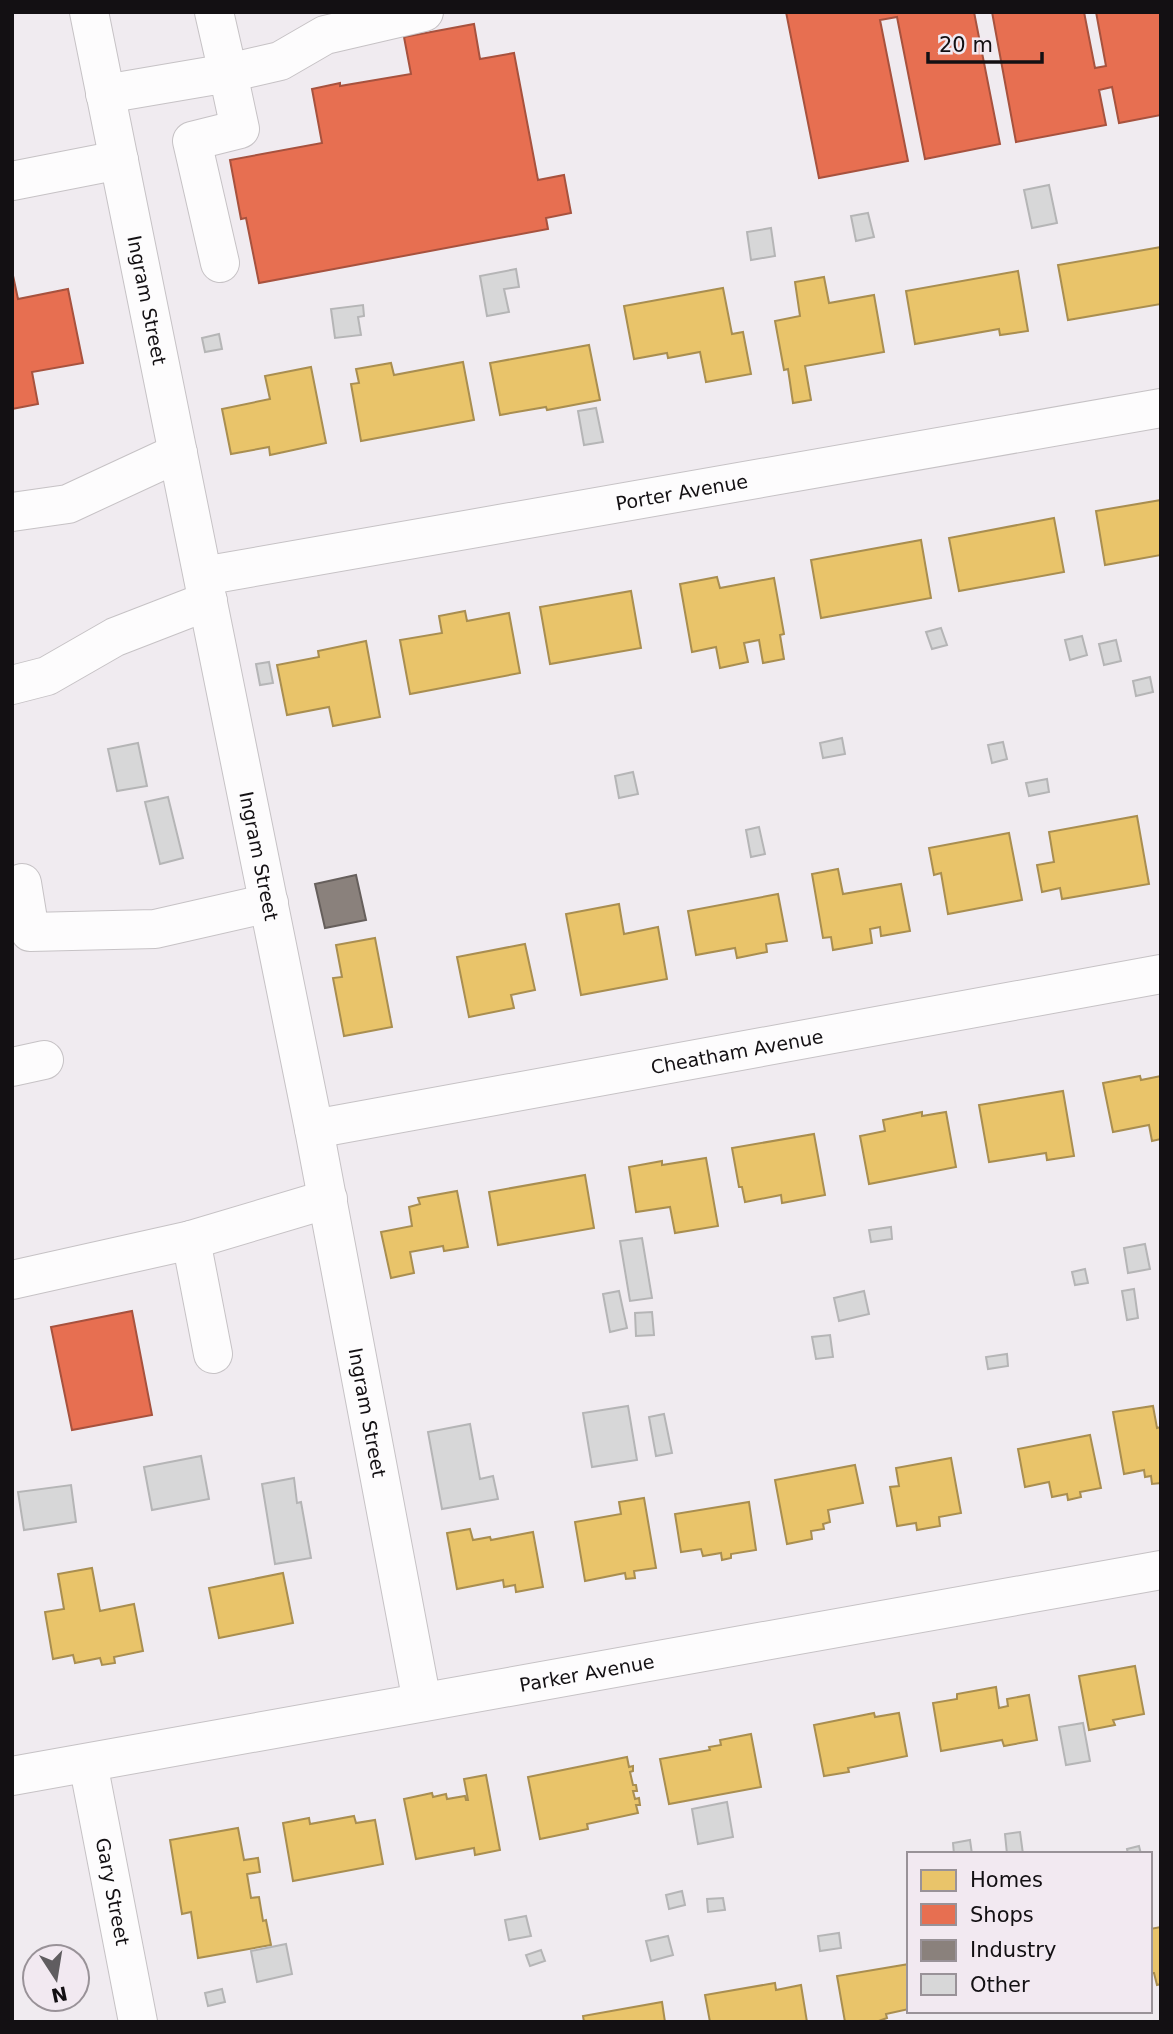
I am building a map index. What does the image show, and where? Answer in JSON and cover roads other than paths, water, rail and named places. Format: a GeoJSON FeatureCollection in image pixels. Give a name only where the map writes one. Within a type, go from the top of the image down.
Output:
{"type":"FeatureCollection","features":[{"type":"Feature","properties":{"kind":"street","name":"Ingram Street"},"geometry":{"type":"LineString","coordinates":[[89,12],[328,1199],[422,1702]]}},
{"type":"Feature","properties":{"kind":"street"},"geometry":{"type":"LineString","coordinates":[[214,12],[240,129],[192,141],[220,263]]}},
{"type":"Feature","properties":{"kind":"street"},"geometry":{"type":"LineString","coordinates":[[105,94],[228,73],[280,61],[323,24],[425,12]]}},
{"type":"Feature","properties":{"kind":"street"},"geometry":{"type":"LineString","coordinates":[[12,181],[119,160]]}},
{"type":"Feature","properties":{"kind":"street","name":"Porter Avenue"},"geometry":{"type":"LineString","coordinates":[[12,685],[47,676],[206,589],[1161,408]]}},
{"type":"Feature","properties":{"kind":"street"},"geometry":{"type":"LineString","coordinates":[[12,512],[68,504],[178,453]]}},
{"type":"Feature","properties":{"kind":"street"},"geometry":{"type":"LineString","coordinates":[[22,883],[30,932],[155,929],[269,903]]}},
{"type":"Feature","properties":{"kind":"street","name":"Cheatham Avenue"},"geometry":{"type":"LineString","coordinates":[[314,1129],[1161,974]]}},
{"type":"Feature","properties":{"kind":"street"},"geometry":{"type":"LineString","coordinates":[[12,1280],[191,1240],[328,1199]]}},
{"type":"Feature","properties":{"kind":"street"},"geometry":{"type":"LineString","coordinates":[[191,1240],[213,1354]]}},
{"type":"Feature","properties":{"kind":"street","name":"Parker Avenue"},"geometry":{"type":"LineString","coordinates":[[12,1776],[1161,1570]]}},
{"type":"Feature","properties":{"kind":"street","name":"Gary Street"},"geometry":{"type":"LineString","coordinates":[[88,1763],[138,2022]]}}]}
